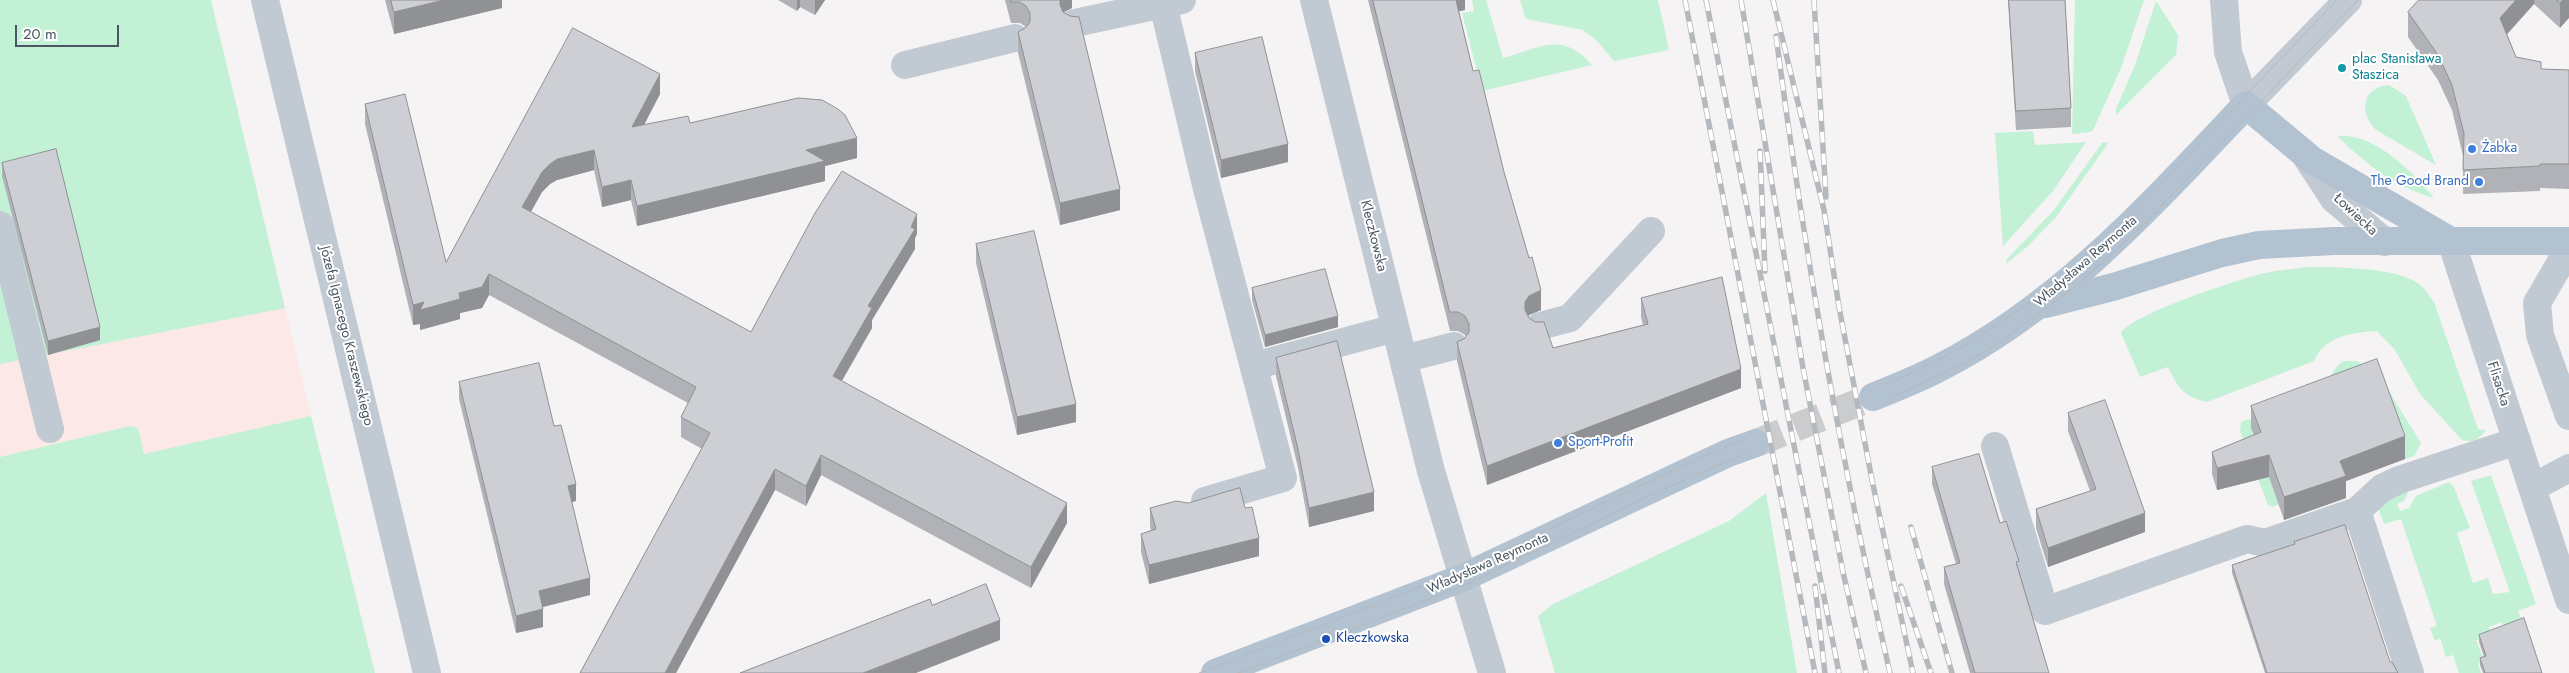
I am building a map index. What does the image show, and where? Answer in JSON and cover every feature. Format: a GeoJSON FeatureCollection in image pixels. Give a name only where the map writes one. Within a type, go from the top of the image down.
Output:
{"type":"FeatureCollection","features":[{"type":"Feature","properties":{"kind":"main road","name":"Łowiecka"},"geometry":{"type":"LineString","coordinates":[[2246,105],[2306,156],[2343,180],[2451,241]]}},
{"type":"Feature","properties":{"kind":"main road","name":"Władysława Reymonta"},"geometry":{"type":"LineString","coordinates":[[1873,397],[1939,368],[2037,306],[2064,286],[2125,231],[2246,105]]}},
{"type":"Feature","properties":{"kind":"main road"},"geometry":{"type":"LineString","coordinates":[[2037,306],[2113,287],[2222,253],[2259,246],[2307,241],[2385,242]]}},
{"type":"Feature","properties":{"kind":"main road","name":"Łowiecka"},"geometry":{"type":"LineString","coordinates":[[2385,242],[2569,242]]}},
{"type":"Feature","properties":{"kind":"main road","name":"Władysława Reymonta"},"geometry":{"type":"LineString","coordinates":[[1215,673],[1462,578],[1728,453],[1756,443]]}},
{"type":"Feature","properties":{"kind":"street","name":"Józefa Ignacego Kraszewskiego"},"geometry":{"type":"LineString","coordinates":[[265,0],[428,673]]}},
{"type":"Feature","properties":{"kind":"street","name":"Kleczkowska"},"geometry":{"type":"LineString","coordinates":[[1314,0],[1431,471],[1492,673]]}},
{"type":"Feature","properties":{"kind":"street"},"geometry":{"type":"LineString","coordinates":[[2224,0],[2228,52],[2246,105],[2348,0]]}},
{"type":"Feature","properties":{"kind":"street"},"geometry":{"type":"LineString","coordinates":[[1075,23],[1160,3],[1207,189],[1284,478],[1184,507]]}},
{"type":"Feature","properties":{"kind":"street"},"geometry":{"type":"LineString","coordinates":[[905,64],[1015,38]]}},
{"type":"Feature","properties":{"kind":"street","name":"Łowiecka"},"geometry":{"type":"LineString","coordinates":[[2306,156],[2334,198],[2385,242]]}},
{"type":"Feature","properties":{"kind":"street"},"geometry":{"type":"LineString","coordinates":[[0,225],[50,429]]}},
{"type":"Feature","properties":{"kind":"street"},"geometry":{"type":"LineString","coordinates":[[1540,326],[1570,318],[1651,231]]}},
{"type":"Feature","properties":{"kind":"street","name":"Flisacka"},"geometry":{"type":"LineString","coordinates":[[2451,241],[2569,600]]}},
{"type":"Feature","properties":{"kind":"street"},"geometry":{"type":"LineString","coordinates":[[2569,248],[2537,303],[2540,335],[2569,416]]}},
{"type":"Feature","properties":{"kind":"street"},"geometry":{"type":"LineString","coordinates":[[1254,366],[1396,328]]}},
{"type":"Feature","properties":{"kind":"street"},"geometry":{"type":"LineString","coordinates":[[1403,359],[1454,346]]}},
{"type":"Feature","properties":{"kind":"street"},"geometry":{"type":"LineString","coordinates":[[1995,446],[2045,611],[2247,539],[2265,543],[2357,511],[2382,488],[2399,480],[2517,441]]}},
{"type":"Feature","properties":{"kind":"street"},"geometry":{"type":"LineString","coordinates":[[2532,488],[2569,468]]}},
{"type":"Feature","properties":{"kind":"street"},"geometry":{"type":"LineString","coordinates":[[2357,511],[2410,673]]}},
{"type":"Feature","properties":{"kind":"shaded area"},"geometry":{"type":"Polygon","coordinates":[[[0,0],[211,0],[311,416],[143,455],[138,428],[130,426],[0,457],[0,0]]]}},
{"type":"Feature","properties":{"kind":"green space"},"geometry":{"type":"Polygon","coordinates":[[[0,0],[211,0],[285,308],[0,364],[0,0]]]}},
{"type":"Feature","properties":{"kind":"green space"},"geometry":{"type":"Polygon","coordinates":[[[1472,0],[1486,0],[1503,58],[1540,47],[1560,45],[1571,48],[1581,54],[1592,65],[1482,91],[1462,13],[1474,11],[1472,0]]]}},
{"type":"Feature","properties":{"kind":"green space"},"geometry":{"type":"Polygon","coordinates":[[[1520,0],[1658,0],[1669,50],[1614,61],[1597,41],[1583,30],[1526,19],[1520,0]]]}},
{"type":"Feature","properties":{"kind":"green space"},"geometry":{"type":"Polygon","coordinates":[[[2075,0],[2144,0],[2121,68],[2094,128],[2091,132],[2072,134],[2075,0]]]}},
{"type":"Feature","properties":{"kind":"green space"},"geometry":{"type":"Polygon","coordinates":[[[2156,1],[2178,35],[2176,55],[2116,115],[2116,109],[2135,65],[2156,1]]]}},
{"type":"Feature","properties":{"kind":"green space"},"geometry":{"type":"Polygon","coordinates":[[[2389,85],[2406,96],[2436,165],[2376,130],[2371,123],[2365,109],[2368,96],[2380,87],[2389,85]]]}},
{"type":"Feature","properties":{"kind":"green space"},"geometry":{"type":"Polygon","coordinates":[[[2033,131],[2035,145],[2086,142],[2053,191],[2003,246],[1995,133],[2033,131]]]}},
{"type":"Feature","properties":{"kind":"green space"},"geometry":{"type":"Polygon","coordinates":[[[2337,136],[2351,136],[2365,140],[2378,147],[2404,166],[2434,198],[2393,181],[2370,165],[2337,136]]]}},
{"type":"Feature","properties":{"kind":"green space"},"geometry":{"type":"Polygon","coordinates":[[[2109,142],[2056,217],[2028,246],[2006,264],[2007,259],[2054,210],[2102,143],[2109,142]]]}},
{"type":"Feature","properties":{"kind":"green space"},"geometry":{"type":"Polygon","coordinates":[[[2307,267],[2381,271],[2409,278],[2421,286],[2434,302],[2478,429],[2486,430],[2481,436],[2473,441],[2462,440],[2420,394],[2395,350],[2377,331],[2340,337],[2325,346],[2314,361],[2207,402],[2192,397],[2182,390],[2168,367],[2140,377],[2121,333],[2129,325],[2165,307],[2233,282],[2265,273],[2307,267]]]}},
{"type":"Feature","properties":{"kind":"green space"},"geometry":{"type":"Polygon","coordinates":[[[2344,361],[2357,361],[2378,374],[2421,443],[2414,456],[2405,459],[2376,382],[2252,428],[2279,504],[2273,507],[2268,505],[2240,431],[2241,422],[2293,405],[2318,394],[2336,367],[2344,361]]]}},
{"type":"Feature","properties":{"kind":"green space"},"geometry":{"type":"Polygon","coordinates":[[[311,416],[375,673],[0,673],[0,457],[130,426],[138,428],[144,454],[311,416]]]}},
{"type":"Feature","properties":{"kind":"green space"},"geometry":{"type":"Polygon","coordinates":[[[2491,475],[2536,604],[2518,611],[2524,626],[2506,632],[2502,622],[2489,627],[2491,635],[2476,640],[2484,661],[2478,664],[2481,673],[2459,673],[2453,655],[2446,657],[2440,638],[2435,641],[2430,628],[2437,626],[2401,519],[2384,524],[2378,508],[2385,502],[2409,490],[2404,501],[2397,504],[2400,511],[2409,508],[2416,496],[2449,482],[2454,487],[2470,528],[2457,533],[2473,583],[2488,578],[2493,594],[2510,592],[2471,481],[2491,475]]]}},
{"type":"Feature","properties":{"kind":"green space"},"geometry":{"type":"Polygon","coordinates":[[[1766,493],[1797,673],[1555,673],[1538,616],[1553,604],[1729,521],[1766,493]]]}},
{"type":"Feature","properties":{"kind":"building"},"geometry":{"type":"Polygon","coordinates":[[[391,0],[444,0],[394,12],[391,0]]]}},
{"type":"Feature","properties":{"kind":"building"},"geometry":{"type":"Polygon","coordinates":[[[1011,0],[1060,0],[1063,12],[1070,16],[1079,17],[1120,189],[1060,203],[1018,32],[1030,22],[1030,13],[1026,6],[1020,2],[1011,2],[1011,0]]]}},
{"type":"Feature","properties":{"kind":"building"},"geometry":{"type":"Polygon","coordinates":[[[1373,0],[1456,0],[1473,71],[1479,70],[1504,172],[1529,258],[1532,257],[1541,290],[1529,296],[1525,302],[1525,310],[1529,318],[1535,322],[1544,322],[1553,348],[1648,324],[1641,298],[1722,277],[1741,369],[1487,466],[1457,342],[1465,338],[1469,332],[1469,324],[1465,316],[1458,312],[1450,312],[1373,0]]]}},
{"type":"Feature","properties":{"kind":"building"},"geometry":{"type":"Polygon","coordinates":[[[2009,0],[2065,0],[2071,108],[2016,111],[2009,0]]]}},
{"type":"Feature","properties":{"kind":"building"},"geometry":{"type":"Polygon","coordinates":[[[2419,0],[2516,0],[2500,18],[2516,57],[2541,62],[2541,69],[2569,70],[2569,164],[2540,164],[2540,166],[2463,170],[2464,134],[2452,85],[2438,55],[2408,12],[2419,0]]]}},
{"type":"Feature","properties":{"kind":"building"},"geometry":{"type":"Polygon","coordinates":[[[573,28],[660,74],[632,127],[688,116],[690,123],[798,98],[822,100],[838,109],[845,115],[857,138],[806,150],[825,161],[637,206],[631,180],[602,187],[594,150],[557,159],[550,164],[542,172],[522,207],[751,332],[815,213],[842,171],[917,214],[911,227],[915,229],[868,306],[872,308],[833,376],[1067,503],[1031,567],[821,455],[806,486],[775,469],[665,673],[580,673],[710,433],[681,417],[696,387],[489,274],[482,287],[459,293],[460,299],[420,310],[424,302],[413,305],[365,104],[405,94],[446,262],[573,28]]]}},
{"type":"Feature","properties":{"kind":"building"},"geometry":{"type":"Polygon","coordinates":[[[1262,37],[1288,144],[1221,160],[1195,53],[1262,37]]]}},
{"type":"Feature","properties":{"kind":"building"},"geometry":{"type":"Polygon","coordinates":[[[56,149],[100,327],[48,341],[2,163],[56,149]]]}},
{"type":"Feature","properties":{"kind":"building"},"geometry":{"type":"Polygon","coordinates":[[[1034,231],[1076,404],[1017,417],[976,244],[1034,231]]]}},
{"type":"Feature","properties":{"kind":"building"},"geometry":{"type":"Polygon","coordinates":[[[1325,269],[1338,316],[1265,335],[1252,288],[1325,269]]]}},
{"type":"Feature","properties":{"kind":"building"},"geometry":{"type":"Polygon","coordinates":[[[1337,341],[1374,492],[1309,508],[1298,449],[1276,358],[1337,341]]]}},
{"type":"Feature","properties":{"kind":"building"},"geometry":{"type":"Polygon","coordinates":[[[2377,359],[2405,436],[2340,461],[2346,476],[2284,497],[2269,455],[2217,468],[2212,452],[2261,432],[2251,406],[2377,359]]]}},
{"type":"Feature","properties":{"kind":"building"},"geometry":{"type":"Polygon","coordinates":[[[539,363],[554,426],[561,425],[576,484],[568,486],[590,578],[539,591],[543,609],[516,616],[459,382],[539,363]]]}},
{"type":"Feature","properties":{"kind":"building"},"geometry":{"type":"Polygon","coordinates":[[[2105,400],[2145,513],[2048,548],[2036,509],[2096,489],[2068,413],[2105,400]]]}},
{"type":"Feature","properties":{"kind":"building"},"geometry":{"type":"Polygon","coordinates":[[[1979,454],[2000,523],[2006,521],[2019,561],[2016,562],[2049,673],[1975,673],[1944,567],[1960,563],[1932,467],[1979,454]]]}},
{"type":"Feature","properties":{"kind":"building"},"geometry":{"type":"Polygon","coordinates":[[[1240,488],[1245,508],[1252,507],[1259,538],[1149,565],[1141,534],[1156,529],[1150,508],[1176,501],[1188,503],[1240,488]]]}},
{"type":"Feature","properties":{"kind":"building"},"geometry":{"type":"Polygon","coordinates":[[[2345,525],[2390,662],[2392,662],[2398,673],[2267,673],[2232,565],[2345,525]]]}},
{"type":"Feature","properties":{"kind":"building"},"geometry":{"type":"Polygon","coordinates":[[[986,584],[1000,620],[863,673],[740,673],[930,599],[932,605],[986,584]]]}},
{"type":"Feature","properties":{"kind":"building"},"geometry":{"type":"Polygon","coordinates":[[[2524,618],[2542,673],[2485,673],[2480,658],[2486,656],[2479,635],[2524,618]]]}},
{"type":"Feature","properties":{"kind":"tunnel"},"geometry":{"type":"LineString","coordinates":[[1756,443],[1873,397]]}},
{"type":"Feature","properties":{"kind":"tram line"},"geometry":{"type":"LineString","coordinates":[[1885,384],[1948,355],[1978,337],[2035,298],[2089,255],[2115,232],[2337,0]]}},
{"type":"Feature","properties":{"kind":"tram line"},"geometry":{"type":"LineString","coordinates":[[1888,399],[1969,361],[2004,339],[2076,286],[2141,227],[2358,0]]}},
{"type":"Feature","properties":{"kind":"tram line"},"geometry":{"type":"LineString","coordinates":[[1199,673],[1461,571],[1701,457],[1746,439]]}},
{"type":"Feature","properties":{"kind":"tram line"},"geometry":{"type":"LineString","coordinates":[[1238,673],[1465,585],[1651,495],[1747,453]]}},
{"type":"Feature","properties":{"kind":"railway"},"geometry":{"type":"LineString","coordinates":[[1685,0],[1815,673]]}},
{"type":"Feature","properties":{"kind":"railway"},"geometry":{"type":"LineString","coordinates":[[1706,0],[1839,673]]}},
{"type":"Feature","properties":{"kind":"railway"},"geometry":{"type":"LineString","coordinates":[[1741,0],[1803,368],[1843,572],[1866,673]]}},
{"type":"Feature","properties":{"kind":"railway"},"geometry":{"type":"LineString","coordinates":[[1773,0],[1824,210],[1839,307],[1872,480],[1913,673]]}},
{"type":"Feature","properties":{"kind":"railway"},"geometry":{"type":"LineString","coordinates":[[1814,0],[1826,197]]}},
{"type":"Feature","properties":{"kind":"railway"},"geometry":{"type":"LineString","coordinates":[[1776,36],[1811,276],[1825,356],[1855,515],[1890,673]]}},
{"type":"Feature","properties":{"kind":"railway"},"geometry":{"type":"LineString","coordinates":[[1760,151],[1765,271]]}},
{"type":"Feature","properties":{"kind":"railway"},"geometry":{"type":"LineString","coordinates":[[1911,527],[1952,673]]}},
{"type":"Feature","properties":{"kind":"railway"},"geometry":{"type":"LineString","coordinates":[[1815,586],[1825,673]]}},
{"type":"Feature","properties":{"kind":"railway"},"geometry":{"type":"LineString","coordinates":[[1901,586],[1931,673]]}},
{"type":"Feature","properties":{"kind":"place","name":"plac Stanisława Staszica"},"geometry":{"type":"Point","coordinates":[2342,68]}},
{"type":"Feature","properties":{"kind":"place","name":"Żabka"},"geometry":{"type":"Point","coordinates":[2472,149]}},
{"type":"Feature","properties":{"kind":"place","name":"The Good Brand"},"geometry":{"type":"Point","coordinates":[2479,182]}},
{"type":"Feature","properties":{"kind":"place","name":"Sport-Profit"},"geometry":{"type":"Point","coordinates":[1558,443]}},
{"type":"Feature","properties":{"kind":"place","name":"Kleczkowska"},"geometry":{"type":"Point","coordinates":[1326,639]}}]}
